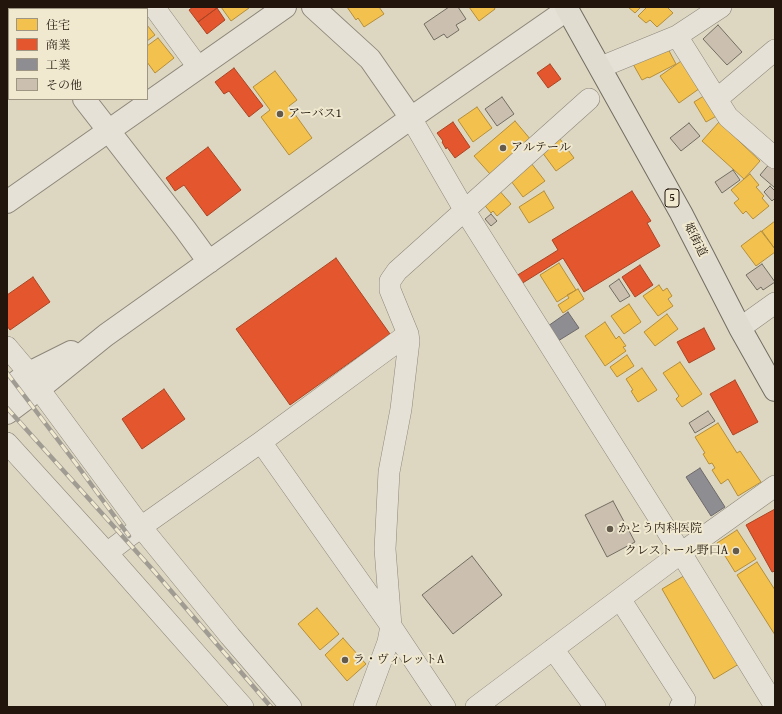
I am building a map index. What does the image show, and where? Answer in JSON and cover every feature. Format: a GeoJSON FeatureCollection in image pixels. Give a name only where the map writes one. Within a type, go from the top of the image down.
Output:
{"type":"FeatureCollection","features":[{"type":"Feature","properties":{"kind":"main road","name":"姫街道"},"geometry":{"type":"LineString","coordinates":[[567,8],[681,213],[740,328],[775,390]]}},
{"type":"Feature","properties":{"kind":"street"},"geometry":{"type":"LineString","coordinates":[[154,7],[198,68]]}},
{"type":"Feature","properties":{"kind":"street"},"geometry":{"type":"LineString","coordinates":[[8,199],[286,7]]}},
{"type":"Feature","properties":{"kind":"street"},"geometry":{"type":"LineString","coordinates":[[313,7],[370,59],[411,118],[465,211],[681,553],[775,706]]}},
{"type":"Feature","properties":{"kind":"street"},"geometry":{"type":"LineString","coordinates":[[601,67],[677,36],[721,7]]}},
{"type":"Feature","properties":{"kind":"street"},"geometry":{"type":"LineString","coordinates":[[7,389],[34,381],[106,335],[567,8]]}},
{"type":"Feature","properties":{"kind":"street"},"geometry":{"type":"LineString","coordinates":[[677,36],[728,117],[775,158]]}},
{"type":"Feature","properties":{"kind":"street"},"geometry":{"type":"LineString","coordinates":[[717,99],[775,50]]}},
{"type":"Feature","properties":{"kind":"street"},"geometry":{"type":"LineString","coordinates":[[364,707],[388,642],[391,626],[386,549],[389,472],[401,409],[409,341],[408,334],[390,290],[390,281],[397,271],[589,98]]}},
{"type":"Feature","properties":{"kind":"street"},"geometry":{"type":"LineString","coordinates":[[85,100],[209,262]]}},
{"type":"Feature","properties":{"kind":"street"},"geometry":{"type":"LineString","coordinates":[[740,328],[775,303]]}},
{"type":"Feature","properties":{"kind":"street"},"geometry":{"type":"LineString","coordinates":[[107,553],[408,334]]}},
{"type":"Feature","properties":{"kind":"street"},"geometry":{"type":"LineString","coordinates":[[7,347],[34,381],[141,527],[230,636],[292,707]]}},
{"type":"Feature","properties":{"kind":"street"},"geometry":{"type":"LineString","coordinates":[[7,412],[34,381]]}},
{"type":"Feature","properties":{"kind":"street"},"geometry":{"type":"LineString","coordinates":[[261,442],[391,626],[445,707]]}},
{"type":"Feature","properties":{"kind":"street"},"geometry":{"type":"LineString","coordinates":[[7,443],[107,553],[242,707]]}},
{"type":"Feature","properties":{"kind":"street"},"geometry":{"type":"LineString","coordinates":[[476,707],[681,553],[775,486]]}},
{"type":"Feature","properties":{"kind":"street"},"geometry":{"type":"LineString","coordinates":[[620,599],[685,700],[680,707]]}},
{"type":"Feature","properties":{"kind":"street"},"geometry":{"type":"LineString","coordinates":[[553,649],[595,707]]}},
{"type":"Feature","properties":{"kind":"building: 住宅"},"geometry":{"type":"Polygon","coordinates":[[[86,7],[116,7],[115,8],[86,7]]]}},
{"type":"Feature","properties":{"kind":"building: 住宅"},"geometry":{"type":"Polygon","coordinates":[[[221,7],[248,7],[249,8],[231,21],[221,7]]]}},
{"type":"Feature","properties":{"kind":"building: 住宅"},"geometry":{"type":"Polygon","coordinates":[[[347,7],[379,7],[384,14],[364,27],[358,18],[356,20],[347,7]]]}},
{"type":"Feature","properties":{"kind":"building: 住宅"},"geometry":{"type":"Polygon","coordinates":[[[469,7],[494,7],[495,9],[479,21],[469,7]]]}},
{"type":"Feature","properties":{"kind":"building: 住宅"},"geometry":{"type":"Polygon","coordinates":[[[628,7],[641,7],[635,13],[628,7]]]}},
{"type":"Feature","properties":{"kind":"building: 住宅"},"geometry":{"type":"Polygon","coordinates":[[[647,7],[667,7],[673,13],[657,27],[650,20],[646,23],[638,16],[647,7]]]}},
{"type":"Feature","properties":{"kind":"building: 住宅"},"geometry":{"type":"Polygon","coordinates":[[[148,26],[155,35],[148,40],[148,26]]]}},
{"type":"Feature","properties":{"kind":"building: 住宅"},"geometry":{"type":"Polygon","coordinates":[[[158,38],[174,58],[155,73],[148,63],[148,45],[158,38]]]}},
{"type":"Feature","properties":{"kind":"building: 住宅"},"geometry":{"type":"Polygon","coordinates":[[[666,45],[676,64],[642,80],[633,64],[666,45]]]}},
{"type":"Feature","properties":{"kind":"building: 住宅"},"geometry":{"type":"Polygon","coordinates":[[[684,59],[703,86],[679,103],[660,76],[684,59]]]}},
{"type":"Feature","properties":{"kind":"building: 住宅","name":"アーバス1"},"geometry":{"type":"Polygon","coordinates":[[[275,71],[297,100],[289,106],[312,138],[289,155],[261,117],[270,110],[253,87],[275,71]]]}},
{"type":"Feature","properties":{"kind":"building: 住宅"},"geometry":{"type":"Polygon","coordinates":[[[707,94],[720,114],[706,122],[694,102],[707,94]]]}},
{"type":"Feature","properties":{"kind":"building: 住宅"},"geometry":{"type":"Polygon","coordinates":[[[477,107],[492,128],[473,142],[458,120],[477,107]]]}},
{"type":"Feature","properties":{"kind":"building: 住宅","name":"アルテール"},"geometry":{"type":"Polygon","coordinates":[[[515,121],[531,140],[490,174],[474,156],[515,121]]]}},
{"type":"Feature","properties":{"kind":"building: 住宅"},"geometry":{"type":"Polygon","coordinates":[[[719,122],[760,161],[744,179],[702,141],[719,122]]]}},
{"type":"Feature","properties":{"kind":"building: 住宅"},"geometry":{"type":"Polygon","coordinates":[[[560,139],[574,158],[556,171],[542,152],[560,139]]]}},
{"type":"Feature","properties":{"kind":"building: 住宅"},"geometry":{"type":"Polygon","coordinates":[[[531,163],[545,181],[523,197],[508,177],[531,163]]]}},
{"type":"Feature","properties":{"kind":"building: 住宅"},"geometry":{"type":"Polygon","coordinates":[[[750,174],[759,185],[756,187],[764,196],[762,198],[769,206],[753,219],[746,211],[743,214],[734,203],[739,199],[731,190],[750,174]]]}},
{"type":"Feature","properties":{"kind":"building: 住宅"},"geometry":{"type":"Polygon","coordinates":[[[498,189],[511,204],[497,216],[493,211],[491,213],[482,202],[498,189]]]}},
{"type":"Feature","properties":{"kind":"building: 住宅"},"geometry":{"type":"Polygon","coordinates":[[[544,191],[554,208],[529,223],[519,207],[544,191]]]}},
{"type":"Feature","properties":{"kind":"building: 住宅"},"geometry":{"type":"Polygon","coordinates":[[[775,221],[775,249],[762,231],[775,221]]]}},
{"type":"Feature","properties":{"kind":"building: 住宅"},"geometry":{"type":"Polygon","coordinates":[[[761,231],[775,249],[775,252],[756,266],[741,246],[761,231]]]}},
{"type":"Feature","properties":{"kind":"building: 住宅"},"geometry":{"type":"Polygon","coordinates":[[[559,263],[576,290],[557,302],[540,275],[559,263]]]}},
{"type":"Feature","properties":{"kind":"building: 住宅"},"geometry":{"type":"Polygon","coordinates":[[[659,285],[663,291],[667,288],[672,296],[668,299],[673,306],[658,316],[643,296],[659,285]]]}},
{"type":"Feature","properties":{"kind":"building: 住宅"},"geometry":{"type":"Polygon","coordinates":[[[578,289],[584,299],[563,313],[558,305],[569,298],[567,295],[578,289]]]}},
{"type":"Feature","properties":{"kind":"building: 住宅"},"geometry":{"type":"Polygon","coordinates":[[[629,304],[641,322],[624,334],[611,316],[629,304]]]}},
{"type":"Feature","properties":{"kind":"building: 住宅"},"geometry":{"type":"Polygon","coordinates":[[[667,314],[678,329],[655,346],[644,332],[667,314]]]}},
{"type":"Feature","properties":{"kind":"building: 住宅"},"geometry":{"type":"Polygon","coordinates":[[[605,322],[616,339],[619,336],[626,346],[623,347],[626,351],[605,366],[585,336],[605,322]]]}},
{"type":"Feature","properties":{"kind":"building: 住宅"},"geometry":{"type":"Polygon","coordinates":[[[627,355],[634,366],[617,377],[610,367],[627,355]]]}},
{"type":"Feature","properties":{"kind":"building: 住宅"},"geometry":{"type":"Polygon","coordinates":[[[680,362],[702,394],[682,407],[676,399],[679,396],[663,373],[680,362]]]}},
{"type":"Feature","properties":{"kind":"building: 住宅"},"geometry":{"type":"Polygon","coordinates":[[[642,368],[657,390],[638,402],[626,379],[642,368]]]}},
{"type":"Feature","properties":{"kind":"building: 住宅"},"geometry":{"type":"Polygon","coordinates":[[[718,423],[737,453],[740,451],[761,482],[738,496],[728,479],[721,484],[712,470],[715,468],[712,463],[709,464],[703,454],[705,453],[695,437],[718,423]]]}},
{"type":"Feature","properties":{"kind":"building: 住宅","name":"クレストール野口A"},"geometry":{"type":"Polygon","coordinates":[[[737,530],[756,559],[735,572],[717,543],[737,530]]]}},
{"type":"Feature","properties":{"kind":"building: 住宅"},"geometry":{"type":"Polygon","coordinates":[[[757,562],[775,590],[775,635],[737,575],[757,562]]]}},
{"type":"Feature","properties":{"kind":"building: 住宅"},"geometry":{"type":"Polygon","coordinates":[[[687,574],[739,664],[714,679],[662,589],[687,574]]]}},
{"type":"Feature","properties":{"kind":"building: 住宅","name":"ラ・ヴィレットA"},"geometry":{"type":"Polygon","coordinates":[[[317,608],[339,634],[320,650],[298,624],[317,608]]]}},
{"type":"Feature","properties":{"kind":"building: 住宅","name":"ラ・ヴィレットA"},"geometry":{"type":"Polygon","coordinates":[[[343,638],[366,664],[347,681],[325,655],[343,638]]]}},
{"type":"Feature","properties":{"kind":"building: 商業"},"geometry":{"type":"Polygon","coordinates":[[[193,7],[217,8],[198,22],[189,10],[193,7]]]}},
{"type":"Feature","properties":{"kind":"building: 商業"},"geometry":{"type":"Polygon","coordinates":[[[217,8],[225,20],[207,34],[198,22],[217,8]]]}},
{"type":"Feature","properties":{"kind":"building: 商業"},"geometry":{"type":"Polygon","coordinates":[[[550,64],[561,79],[548,88],[537,73],[550,64]]]}},
{"type":"Feature","properties":{"kind":"building: 商業"},"geometry":{"type":"Polygon","coordinates":[[[234,68],[263,106],[249,117],[229,91],[224,94],[215,82],[234,68]]]}},
{"type":"Feature","properties":{"kind":"building: 商業"},"geometry":{"type":"Polygon","coordinates":[[[453,122],[470,147],[455,158],[447,147],[446,149],[442,142],[443,141],[437,133],[453,122]]]}},
{"type":"Feature","properties":{"kind":"building: 商業"},"geometry":{"type":"Polygon","coordinates":[[[208,147],[241,190],[207,216],[184,185],[175,191],[166,178],[208,147]]]}},
{"type":"Feature","properties":{"kind":"building: 商業"},"geometry":{"type":"Polygon","coordinates":[[[632,191],[651,221],[647,223],[660,246],[584,292],[563,258],[521,284],[516,276],[558,250],[552,240],[632,191]]]}},
{"type":"Feature","properties":{"kind":"building: 商業"},"geometry":{"type":"Polygon","coordinates":[[[336,258],[390,334],[290,405],[236,329],[336,258]]]}},
{"type":"Feature","properties":{"kind":"building: 商業"},"geometry":{"type":"Polygon","coordinates":[[[640,265],[653,285],[635,297],[622,277],[640,265]]]}},
{"type":"Feature","properties":{"kind":"building: 商業"},"geometry":{"type":"Polygon","coordinates":[[[33,277],[50,302],[10,330],[7,326],[7,295],[33,277]]]}},
{"type":"Feature","properties":{"kind":"building: 商業"},"geometry":{"type":"Polygon","coordinates":[[[704,328],[715,349],[689,363],[677,342],[704,328]]]}},
{"type":"Feature","properties":{"kind":"building: 商業"},"geometry":{"type":"Polygon","coordinates":[[[735,380],[758,422],[733,435],[710,394],[735,380]]]}},
{"type":"Feature","properties":{"kind":"building: 商業"},"geometry":{"type":"Polygon","coordinates":[[[164,389],[185,419],[142,449],[122,419],[164,389]]]}},
{"type":"Feature","properties":{"kind":"building: 商業"},"geometry":{"type":"Polygon","coordinates":[[[775,509],[775,571],[772,572],[746,525],[775,509]]]}},
{"type":"Feature","properties":{"kind":"building: 工業"},"geometry":{"type":"Polygon","coordinates":[[[568,312],[579,328],[558,341],[548,326],[568,312]]]}},
{"type":"Feature","properties":{"kind":"building: 工業"},"geometry":{"type":"Polygon","coordinates":[[[700,468],[725,507],[711,516],[686,477],[700,468]]]}},
{"type":"Feature","properties":{"kind":"building: その他"},"geometry":{"type":"Polygon","coordinates":[[[449,7],[458,7],[466,19],[456,25],[459,30],[447,38],[444,34],[434,40],[424,24],[449,7]]]}},
{"type":"Feature","properties":{"kind":"building: その他"},"geometry":{"type":"Polygon","coordinates":[[[718,25],[742,52],[727,65],[703,39],[718,25]]]}},
{"type":"Feature","properties":{"kind":"building: その他"},"geometry":{"type":"Polygon","coordinates":[[[502,97],[514,114],[497,126],[485,109],[502,97]]]}},
{"type":"Feature","properties":{"kind":"building: その他"},"geometry":{"type":"Polygon","coordinates":[[[689,123],[700,136],[681,151],[670,138],[689,123]]]}},
{"type":"Feature","properties":{"kind":"building: その他"},"geometry":{"type":"Polygon","coordinates":[[[771,162],[775,166],[775,188],[760,175],[771,162]]]}},
{"type":"Feature","properties":{"kind":"building: その他"},"geometry":{"type":"Polygon","coordinates":[[[733,170],[740,180],[722,193],[715,182],[733,170]]]}},
{"type":"Feature","properties":{"kind":"building: その他"},"geometry":{"type":"Polygon","coordinates":[[[770,186],[775,191],[775,198],[772,201],[764,192],[770,186]]]}},
{"type":"Feature","properties":{"kind":"building: その他"},"geometry":{"type":"Polygon","coordinates":[[[491,214],[497,221],[491,226],[485,219],[491,214]]]}},
{"type":"Feature","properties":{"kind":"building: その他"},"geometry":{"type":"Polygon","coordinates":[[[762,264],[775,282],[763,290],[761,287],[757,290],[746,275],[762,264]]]}},
{"type":"Feature","properties":{"kind":"building: その他"},"geometry":{"type":"Polygon","coordinates":[[[619,279],[630,296],[620,302],[609,286],[619,279]]]}},
{"type":"Feature","properties":{"kind":"building: その他"},"geometry":{"type":"Polygon","coordinates":[[[708,411],[715,421],[695,433],[689,423],[708,411]]]}},
{"type":"Feature","properties":{"kind":"building: その他","name":"かとう内科医院"},"geometry":{"type":"Polygon","coordinates":[[[613,501],[635,542],[607,557],[585,515],[613,501]]]}},
{"type":"Feature","properties":{"kind":"building: その他"},"geometry":{"type":"Polygon","coordinates":[[[472,556],[502,595],[453,634],[422,595],[472,556]]]}},
{"type":"Feature","properties":{"kind":"railway"},"geometry":{"type":"LineString","coordinates":[[7,373],[129,536]]}},
{"type":"Feature","properties":{"kind":"railway"},"geometry":{"type":"LineString","coordinates":[[7,408],[153,570],[271,707]]}},
{"type":"Feature","properties":{"kind":"place","name":"アーバス1"},"geometry":{"type":"Point","coordinates":[280,114]}},
{"type":"Feature","properties":{"kind":"place","name":"アルテール"},"geometry":{"type":"Point","coordinates":[503,148]}},
{"type":"Feature","properties":{"kind":"place","name":"かとう内科医院"},"geometry":{"type":"Point","coordinates":[610,529]}},
{"type":"Feature","properties":{"kind":"place","name":"クレストール野口A"},"geometry":{"type":"Point","coordinates":[736,551]}},
{"type":"Feature","properties":{"kind":"place","name":"ラ・ヴィレットA"},"geometry":{"type":"Point","coordinates":[345,660]}}]}
